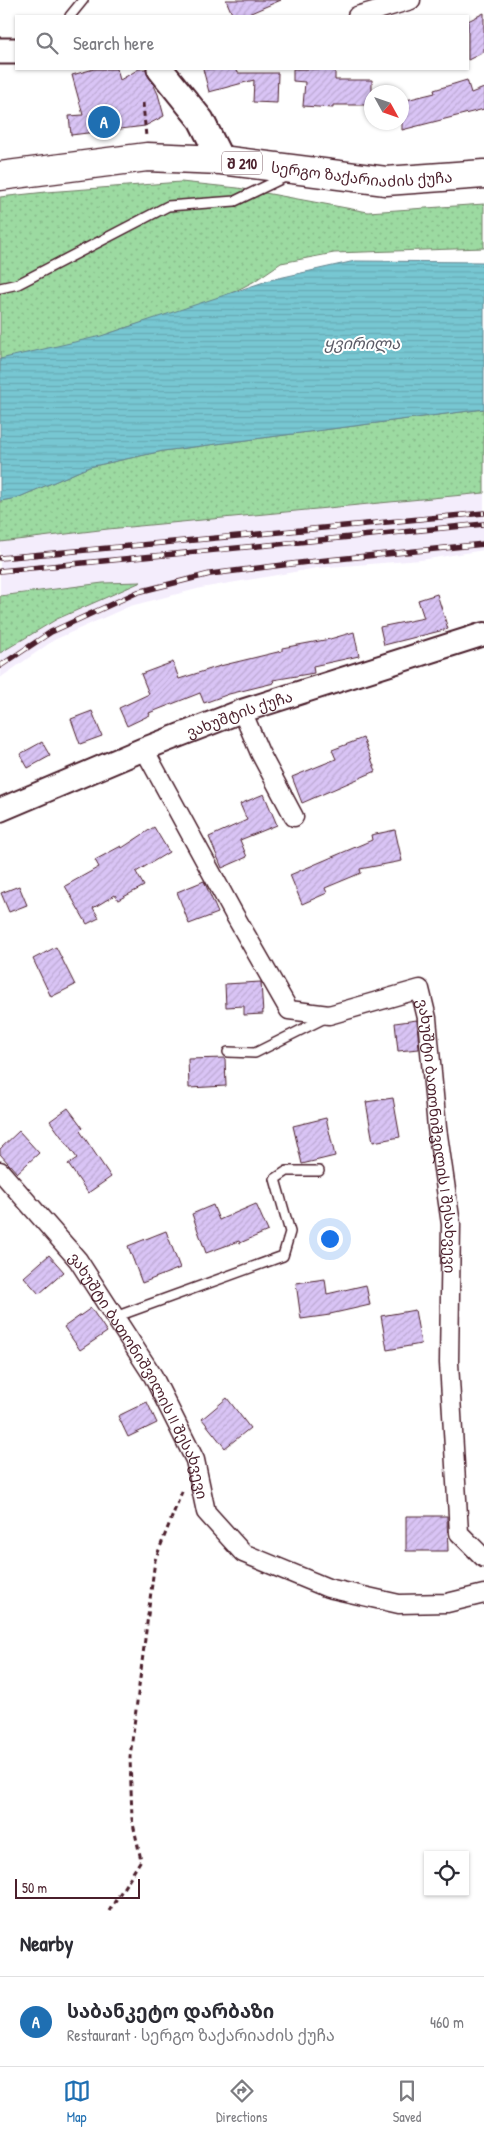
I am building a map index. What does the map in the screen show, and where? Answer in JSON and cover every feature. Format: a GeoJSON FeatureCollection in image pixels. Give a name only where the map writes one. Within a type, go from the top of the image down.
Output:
{"type":"FeatureCollection","features":[{"type":"Feature","properties":{"kind":"main road"},"geometry":{"type":"LineString","coordinates":[[0,51],[15,51]]}},
{"type":"Feature","properties":{"kind":"main road"},"geometry":{"type":"LineString","coordinates":[[161,70],[201,120],[221,160]]}},
{"type":"Feature","properties":{"kind":"main road","name":"სერგო ზაქარიაძის ქუჩა"},"geometry":{"type":"LineString","coordinates":[[0,176],[147,157],[221,160],[386,182],[484,174]]}},
{"type":"Feature","properties":{"kind":"street"},"geometry":{"type":"LineString","coordinates":[[360,15],[411,0]]}},
{"type":"Feature","properties":{"kind":"street","name":"ვახუშტის ქუჩა"},"geometry":{"type":"LineString","coordinates":[[0,810],[144,749],[242,711],[484,634]]}},
{"type":"Feature","properties":{"kind":"street"},"geometry":{"type":"LineString","coordinates":[[242,711],[260,753],[294,817]]}},
{"type":"Feature","properties":{"kind":"street","name":"ვახუშტი ბათონიშვილის I შესახვევი"},"geometry":{"type":"LineString","coordinates":[[144,749],[289,1010],[330,1015],[420,989],[427,1018],[437,1128],[451,1224],[449,1363],[459,1533],[484,1558]]}},
{"type":"Feature","properties":{"kind":"street","name":"ვახუშტი ბათონიშვილის II შესახვევი"},"geometry":{"type":"LineString","coordinates":[[0,1171],[78,1260],[153,1376],[195,1460],[206,1512],[243,1553],[328,1588],[399,1604],[447,1603],[484,1594]]}},
{"type":"Feature","properties":{"kind":"lane"},"geometry":{"type":"LineString","coordinates":[[71,15],[83,0]]}},
{"type":"Feature","properties":{"kind":"lane"},"geometry":{"type":"LineString","coordinates":[[0,288],[18,284],[168,206],[235,201],[298,170]]}},
{"type":"Feature","properties":{"kind":"lane"},"geometry":{"type":"LineString","coordinates":[[228,1052],[255,1054],[330,1015]]}},
{"type":"Feature","properties":{"kind":"lane"},"geometry":{"type":"LineString","coordinates":[[115,1317],[283,1256],[290,1232],[275,1179],[287,1171],[319,1171]]}},
{"type":"Feature","properties":{"kind":"path"},"geometry":{"type":"LineString","coordinates":[[143,103],[145,131]]}},
{"type":"Feature","properties":{"kind":"path"},"geometry":{"type":"LineString","coordinates":[[109,1911],[141,1860],[132,1819],[130,1757],[155,1560],[195,1460]]}},
{"type":"Feature","properties":{"kind":"shaded area"},"geometry":{"type":"Polygon","coordinates":[[[484,493],[484,550],[421,560],[317,568],[201,588],[130,606],[54,640],[0,678],[0,653],[57,619],[139,583],[103,583],[0,596],[0,542],[108,529],[484,493]]]}},
{"type":"Feature","properties":{"kind":"green space"},"geometry":{"type":"Polygon","coordinates":[[[181,182],[238,188],[368,212],[484,204],[484,248],[334,253],[281,263],[253,282],[214,302],[128,327],[0,372],[0,197],[181,182]]]}},
{"type":"Feature","properties":{"kind":"green space"},"geometry":{"type":"Polygon","coordinates":[[[484,409],[484,493],[108,529],[0,542],[0,501],[17,498],[89,467],[163,451],[484,409]]]}},
{"type":"Feature","properties":{"kind":"green space"},"geometry":{"type":"Polygon","coordinates":[[[141,582],[57,619],[0,653],[0,596],[103,583],[141,582]]]}},
{"type":"Feature","properties":{"kind":"water","name":"ყვირილა"},"geometry":{"type":"Polygon","coordinates":[[[355,261],[484,262],[484,409],[163,451],[89,467],[17,498],[0,501],[0,359],[101,336],[270,280],[355,261]]]}},
{"type":"Feature","properties":{"kind":"building"},"geometry":{"type":"Polygon","coordinates":[[[226,0],[281,0],[246,15],[233,15],[226,0]]]}},
{"type":"Feature","properties":{"kind":"building"},"geometry":{"type":"Polygon","coordinates":[[[484,13],[484,52],[469,60],[469,20],[484,13]]]}},
{"type":"Feature","properties":{"kind":"building"},"geometry":{"type":"Polygon","coordinates":[[[90,70],[117,70],[120,80],[137,70],[146,70],[158,94],[164,116],[145,126],[71,135],[69,116],[83,115],[72,75],[90,70]]]}},
{"type":"Feature","properties":{"kind":"building"},"geometry":{"type":"Polygon","coordinates":[[[203,70],[236,70],[238,73],[278,73],[277,103],[253,102],[254,80],[209,92],[203,70]]]}},
{"type":"Feature","properties":{"kind":"building"},"geometry":{"type":"Polygon","coordinates":[[[293,70],[335,70],[335,80],[372,80],[372,85],[364,85],[364,105],[333,105],[333,108],[303,106],[305,82],[293,81],[293,70]]]}},
{"type":"Feature","properties":{"kind":"building"},"geometry":{"type":"Polygon","coordinates":[[[467,80],[471,93],[484,88],[484,109],[409,128],[409,99],[435,93],[434,90],[467,80]]]}},
{"type":"Feature","properties":{"kind":"building"},"geometry":{"type":"Polygon","coordinates":[[[437,594],[448,629],[384,645],[380,627],[424,618],[418,600],[437,594]]]}},
{"type":"Feature","properties":{"kind":"building"},"geometry":{"type":"Polygon","coordinates":[[[354,632],[359,656],[313,666],[314,673],[273,680],[274,683],[229,694],[204,703],[200,693],[149,713],[150,715],[127,726],[119,708],[149,694],[141,674],[173,662],[179,679],[220,666],[282,651],[282,648],[330,639],[354,632]]]}},
{"type":"Feature","properties":{"kind":"building"},"geometry":{"type":"Polygon","coordinates":[[[92,711],[102,736],[80,744],[71,719],[92,711]]]}},
{"type":"Feature","properties":{"kind":"building"},"geometry":{"type":"Polygon","coordinates":[[[363,738],[376,771],[302,803],[292,777],[336,759],[332,750],[363,738]]]}},
{"type":"Feature","properties":{"kind":"building"},"geometry":{"type":"Polygon","coordinates":[[[42,742],[50,756],[28,768],[20,754],[42,742]]]}},
{"type":"Feature","properties":{"kind":"building"},"geometry":{"type":"Polygon","coordinates":[[[264,794],[277,825],[240,840],[247,857],[222,868],[209,837],[247,820],[240,804],[264,794]]]}},
{"type":"Feature","properties":{"kind":"building"},"geometry":{"type":"Polygon","coordinates":[[[154,827],[169,852],[136,872],[144,886],[118,900],[115,895],[93,908],[99,918],[87,924],[65,886],[99,867],[95,860],[121,846],[122,848],[154,827]]]}},
{"type":"Feature","properties":{"kind":"building"},"geometry":{"type":"Polygon","coordinates":[[[395,830],[402,861],[360,869],[361,873],[325,888],[327,893],[302,904],[290,875],[372,840],[371,835],[395,830]]]}},
{"type":"Feature","properties":{"kind":"building"},"geometry":{"type":"Polygon","coordinates":[[[204,881],[218,913],[189,924],[177,892],[204,881]]]}},
{"type":"Feature","properties":{"kind":"building"},"geometry":{"type":"Polygon","coordinates":[[[19,886],[27,905],[9,912],[1,893],[19,886]]]}},
{"type":"Feature","properties":{"kind":"building"},"geometry":{"type":"Polygon","coordinates":[[[56,947],[75,985],[51,997],[33,959],[56,947]]]}},
{"type":"Feature","properties":{"kind":"building"},"geometry":{"type":"Polygon","coordinates":[[[261,982],[263,1014],[244,1015],[244,1006],[226,1007],[225,984],[261,982]]]}},
{"type":"Feature","properties":{"kind":"building"},"geometry":{"type":"Polygon","coordinates":[[[417,1020],[419,1049],[398,1051],[395,1023],[417,1020]]]}},
{"type":"Feature","properties":{"kind":"building"},"geometry":{"type":"Polygon","coordinates":[[[225,1058],[226,1086],[189,1088],[188,1059],[225,1058]]]}},
{"type":"Feature","properties":{"kind":"building"},"geometry":{"type":"Polygon","coordinates":[[[393,1098],[400,1137],[373,1142],[366,1102],[393,1098]]]}},
{"type":"Feature","properties":{"kind":"building"},"geometry":{"type":"Polygon","coordinates":[[[68,1108],[83,1128],[80,1131],[111,1177],[88,1193],[68,1164],[77,1158],[50,1121],[68,1108]]]}},
{"type":"Feature","properties":{"kind":"building"},"geometry":{"type":"Polygon","coordinates":[[[326,1118],[335,1156],[302,1164],[293,1126],[326,1118]]]}},
{"type":"Feature","properties":{"kind":"building"},"geometry":{"type":"Polygon","coordinates":[[[19,1131],[39,1153],[17,1173],[0,1154],[0,1149],[19,1131]]]}},
{"type":"Feature","properties":{"kind":"building"},"geometry":{"type":"Polygon","coordinates":[[[256,1204],[268,1231],[240,1243],[239,1241],[206,1253],[192,1214],[213,1205],[219,1220],[256,1204]]]}},
{"type":"Feature","properties":{"kind":"building"},"geometry":{"type":"Polygon","coordinates":[[[166,1231],[180,1268],[142,1283],[128,1246],[166,1231]]]}},
{"type":"Feature","properties":{"kind":"building"},"geometry":{"type":"Polygon","coordinates":[[[49,1255],[64,1272],[39,1294],[24,1277],[49,1255]]]}},
{"type":"Feature","properties":{"kind":"building"},"geometry":{"type":"Polygon","coordinates":[[[325,1279],[327,1294],[366,1285],[370,1305],[330,1315],[301,1319],[296,1283],[325,1279]]]}},
{"type":"Feature","properties":{"kind":"building"},"geometry":{"type":"Polygon","coordinates":[[[91,1308],[107,1332],[80,1350],[64,1327],[91,1308]]]}},
{"type":"Feature","properties":{"kind":"building"},"geometry":{"type":"Polygon","coordinates":[[[415,1310],[421,1344],[387,1350],[381,1316],[415,1310]]]}},
{"type":"Feature","properties":{"kind":"building"},"geometry":{"type":"Polygon","coordinates":[[[227,1398],[250,1428],[225,1448],[202,1419],[227,1398]]]}},
{"type":"Feature","properties":{"kind":"building"},"geometry":{"type":"Polygon","coordinates":[[[147,1402],[157,1423],[128,1437],[118,1416],[147,1402]]]}},
{"type":"Feature","properties":{"kind":"building"},"geometry":{"type":"Polygon","coordinates":[[[406,1516],[447,1516],[448,1551],[406,1551],[406,1516]]]}},
{"type":"Feature","properties":{"kind":"railway"},"geometry":{"type":"LineString","coordinates":[[0,558],[484,513]]}},
{"type":"Feature","properties":{"kind":"railway"},"geometry":{"type":"LineString","coordinates":[[0,571],[484,524]]}},
{"type":"Feature","properties":{"kind":"railway"},"geometry":{"type":"LineString","coordinates":[[0,666],[51,632],[138,592],[210,574],[484,544]]}},
{"type":"Feature","properties":{"kind":"place","name":"საბანკეტო დარბაზი"},"geometry":{"type":"Point","coordinates":[104,122]}}]}
